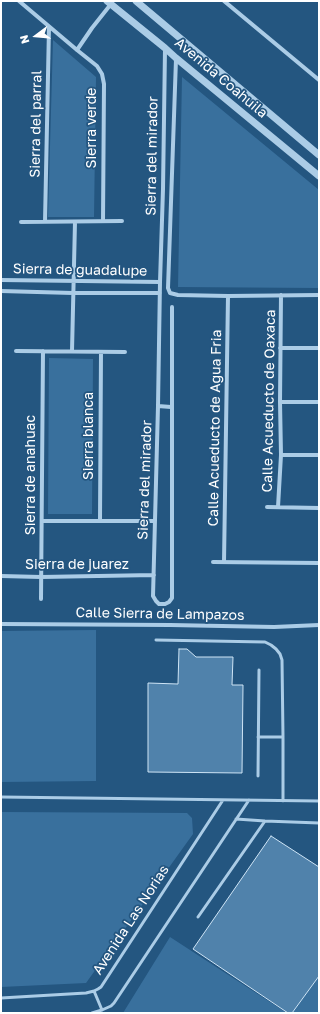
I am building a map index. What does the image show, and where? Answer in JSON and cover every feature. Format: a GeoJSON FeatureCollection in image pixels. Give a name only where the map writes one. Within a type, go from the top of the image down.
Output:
{"type":"FeatureCollection","features":[{"type":"Feature","properties":{"kind":"street","name":"Sierra verde"},"geometry":{"type":"LineString","coordinates":[[19,1],[97,66],[102,74],[103,221]]}},
{"type":"Feature","properties":{"kind":"street","name":"Avenida Coahuila"},"geometry":{"type":"LineString","coordinates":[[136,1],[319,154]]}},
{"type":"Feature","properties":{"kind":"street"},"geometry":{"type":"LineString","coordinates":[[224,1],[319,80]]}},
{"type":"Feature","properties":{"kind":"street","name":"Avenida Coahuila"},"geometry":{"type":"LineString","coordinates":[[109,3],[319,176]]}},
{"type":"Feature","properties":{"kind":"street"},"geometry":{"type":"LineString","coordinates":[[77,50],[109,3]]}},
{"type":"Feature","properties":{"kind":"street","name":"Sierra del parral"},"geometry":{"type":"LineString","coordinates":[[44,222],[49,27]]}},
{"type":"Feature","properties":{"kind":"street","name":"Sierra del mirador"},"geometry":{"type":"LineString","coordinates":[[165,48],[153,596],[159,604],[165,604],[172,598],[172,307]]}},
{"type":"Feature","properties":{"kind":"street","name":"Sierra del mirador"},"geometry":{"type":"LineString","coordinates":[[176,58],[168,288],[170,293],[178,295],[228,296]]}},
{"type":"Feature","properties":{"kind":"street"},"geometry":{"type":"LineString","coordinates":[[21,222],[122,221]]}},
{"type":"Feature","properties":{"kind":"street"},"geometry":{"type":"LineString","coordinates":[[72,351],[75,222]]}},
{"type":"Feature","properties":{"kind":"street","name":"Sierra de guadalupe"},"geometry":{"type":"LineString","coordinates":[[1,280],[160,282]]}},
{"type":"Feature","properties":{"kind":"street","name":"Sierra de guadalupe"},"geometry":{"type":"LineString","coordinates":[[1,291],[160,293]]}},
{"type":"Feature","properties":{"kind":"street","name":"Calle Acueducto de Oaxaca"},"geometry":{"type":"LineString","coordinates":[[278,507],[281,455],[281,295]]}},
{"type":"Feature","properties":{"kind":"street"},"geometry":{"type":"LineString","coordinates":[[228,296],[319,295]]}},
{"type":"Feature","properties":{"kind":"street","name":"Calle Acueducto de Agua Fria"},"geometry":{"type":"LineString","coordinates":[[224,562],[228,296]]}},
{"type":"Feature","properties":{"kind":"street"},"geometry":{"type":"LineString","coordinates":[[280,348],[319,348]]}},
{"type":"Feature","properties":{"kind":"street"},"geometry":{"type":"LineString","coordinates":[[16,351],[125,352]]}},
{"type":"Feature","properties":{"kind":"street","name":"Sierra de anahuac"},"geometry":{"type":"LineString","coordinates":[[41,599],[43,351]]}},
{"type":"Feature","properties":{"kind":"street","name":"Sierra blanca"},"geometry":{"type":"LineString","coordinates":[[100,520],[101,352]]}},
{"type":"Feature","properties":{"kind":"street"},"geometry":{"type":"LineString","coordinates":[[280,402],[319,402]]}},
{"type":"Feature","properties":{"kind":"street"},"geometry":{"type":"LineString","coordinates":[[158,406],[171,407]]}},
{"type":"Feature","properties":{"kind":"street"},"geometry":{"type":"LineString","coordinates":[[281,455],[319,455]]}},
{"type":"Feature","properties":{"kind":"street"},"geometry":{"type":"LineString","coordinates":[[267,507],[319,508]]}},
{"type":"Feature","properties":{"kind":"street"},"geometry":{"type":"LineString","coordinates":[[42,521],[155,521]]}},
{"type":"Feature","properties":{"kind":"street"},"geometry":{"type":"LineString","coordinates":[[213,562],[319,563]]}},
{"type":"Feature","properties":{"kind":"street","name":"Sierra de juarez"},"geometry":{"type":"LineString","coordinates":[[1,576],[41,577],[154,575]]}},
{"type":"Feature","properties":{"kind":"street","name":"Calle Sierra de Lampazos"},"geometry":{"type":"LineString","coordinates":[[1,624],[274,627],[319,625]]}},
{"type":"Feature","properties":{"kind":"lane"},"geometry":{"type":"LineString","coordinates":[[156,640],[265,642],[271,645],[280,654],[282,660],[282,801]]}},
{"type":"Feature","properties":{"kind":"lane"},"geometry":{"type":"LineString","coordinates":[[258,776],[259,670]]}},
{"type":"Feature","properties":{"kind":"lane"},"geometry":{"type":"LineString","coordinates":[[258,738],[283,737]]}},
{"type":"Feature","properties":{"kind":"lane"},"geometry":{"type":"LineString","coordinates":[[1,797],[319,801]]}},
{"type":"Feature","properties":{"kind":"lane","name":"Avenida Las Norias"},"geometry":{"type":"LineString","coordinates":[[1,998],[86,993],[101,987],[223,800]]}},
{"type":"Feature","properties":{"kind":"lane"},"geometry":{"type":"LineString","coordinates":[[92,1013],[111,1006],[114,1003],[249,800]]}},
{"type":"Feature","properties":{"kind":"lane"},"geometry":{"type":"LineString","coordinates":[[236,819],[265,822],[319,823]]}},
{"type":"Feature","properties":{"kind":"lane"},"geometry":{"type":"LineString","coordinates":[[198,917],[265,822]]}},
{"type":"Feature","properties":{"kind":"lane"},"geometry":{"type":"LineString","coordinates":[[94,991],[102,1010]]}},
{"type":"Feature","properties":{"kind":"shaded area"},"geometry":{"type":"Polygon","coordinates":[[[53,40],[96,77],[94,217],[48,217],[53,40]]]}},
{"type":"Feature","properties":{"kind":"shaded area"},"geometry":{"type":"Polygon","coordinates":[[[182,77],[319,190],[319,288],[178,287],[182,77]]]}},
{"type":"Feature","properties":{"kind":"shaded area"},"geometry":{"type":"Polygon","coordinates":[[[49,358],[93,359],[92,514],[48,514],[49,358]]]}},
{"type":"Feature","properties":{"kind":"shaded area"},"geometry":{"type":"Polygon","coordinates":[[[96,630],[96,781],[1,782],[1,631],[96,630]]]}},
{"type":"Feature","properties":{"kind":"shaded area"},"geometry":{"type":"Polygon","coordinates":[[[1,812],[187,813],[192,818],[193,834],[86,983],[1,987],[1,812]]]}},
{"type":"Feature","properties":{"kind":"shaded area"},"geometry":{"type":"Polygon","coordinates":[[[170,937],[287,1013],[123,1013],[170,937]]]}},
{"type":"Feature","properties":{"kind":"shaded area"},"geometry":{"type":"Polygon","coordinates":[[[319,976],[319,1010],[317,1013],[292,1013],[319,976]]]}},
{"type":"Feature","properties":{"kind":"building"},"geometry":{"type":"Polygon","coordinates":[[[179,649],[187,649],[196,657],[233,657],[232,685],[243,685],[242,773],[148,772],[148,683],[178,684],[179,649]]]}},
{"type":"Feature","properties":{"kind":"building"},"geometry":{"type":"Polygon","coordinates":[[[271,836],[319,867],[319,976],[292,1013],[288,1013],[193,949],[271,836]]]}}]}
